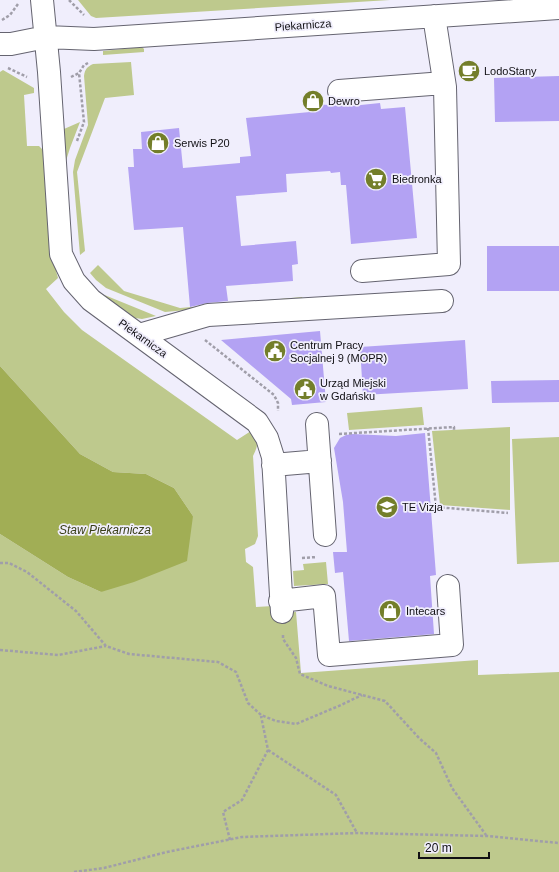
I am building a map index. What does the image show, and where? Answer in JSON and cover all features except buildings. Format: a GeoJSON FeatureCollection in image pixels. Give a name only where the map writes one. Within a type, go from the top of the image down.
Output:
{"type":"FeatureCollection","features":[{"type":"Feature","properties":{"kind":"street"},"geometry":{"type":"LineString","coordinates":[[42,0],[46,37]]}},
{"type":"Feature","properties":{"kind":"street","name":"Piekarnicza"},"geometry":{"type":"LineString","coordinates":[[0,44],[11,44],[46,37],[94,39],[434,16],[504,6],[559,8]]}},
{"type":"Feature","properties":{"kind":"street"},"geometry":{"type":"LineString","coordinates":[[362,271],[449,264],[444,83],[434,16]]}},
{"type":"Feature","properties":{"kind":"street","name":"Piekarnicza"},"geometry":{"type":"LineString","coordinates":[[46,37],[61,254],[74,281],[90,300],[258,422],[267,438],[273,457],[281,607]]}},
{"type":"Feature","properties":{"kind":"street"},"geometry":{"type":"LineString","coordinates":[[339,91],[444,83]]}},
{"type":"Feature","properties":{"kind":"street"},"geometry":{"type":"LineString","coordinates":[[139,335],[208,315],[442,302]]}},
{"type":"Feature","properties":{"kind":"street"},"geometry":{"type":"LineString","coordinates":[[325,429],[320,461],[325,535]]}},
{"type":"Feature","properties":{"kind":"street"},"geometry":{"type":"LineString","coordinates":[[273,465],[320,461]]}},
{"type":"Feature","properties":{"kind":"street"},"geometry":{"type":"LineString","coordinates":[[281,607],[324,596],[329,655],[452,645],[448,586]]}},
{"type":"Feature","properties":{"kind":"path"},"geometry":{"type":"LineString","coordinates":[[0,21],[10,14],[20,0]]}},
{"type":"Feature","properties":{"kind":"path"},"geometry":{"type":"LineString","coordinates":[[8,68],[28,78]]}},
{"type":"Feature","properties":{"kind":"path"},"geometry":{"type":"LineString","coordinates":[[325,429],[454,427],[454,430]]}},
{"type":"Feature","properties":{"kind":"path"},"geometry":{"type":"LineString","coordinates":[[428,428],[436,508],[508,513]]}},
{"type":"Feature","properties":{"kind":"path"},"geometry":{"type":"LineString","coordinates":[[300,558],[322,556]]}},
{"type":"Feature","properties":{"kind":"path"},"geometry":{"type":"LineString","coordinates":[[0,563],[9,563],[27,572],[76,611],[106,646]]}},
{"type":"Feature","properties":{"kind":"path"},"geometry":{"type":"LineString","coordinates":[[281,607],[283,639],[296,658],[300,674],[328,686],[385,701],[419,738],[436,753],[452,788],[487,836]]}},
{"type":"Feature","properties":{"kind":"path"},"geometry":{"type":"LineString","coordinates":[[0,650],[58,655],[106,646],[129,654],[218,662],[236,672],[248,702],[261,715],[276,721],[296,724],[362,695]]}},
{"type":"Feature","properties":{"kind":"path"},"geometry":{"type":"LineString","coordinates":[[230,840],[223,812],[242,800],[268,750],[261,715]]}},
{"type":"Feature","properties":{"kind":"path"},"geometry":{"type":"LineString","coordinates":[[268,750],[336,795],[357,833]]}},
{"type":"Feature","properties":{"kind":"path"},"geometry":{"type":"LineString","coordinates":[[74,872],[104,868],[167,852],[242,837],[357,833],[487,836],[559,843]]}},
{"type":"Feature","properties":{"kind":"shaded area"},"geometry":{"type":"Polygon","coordinates":[[[78,0],[390,0],[96,18],[91,16],[78,0]]]}},
{"type":"Feature","properties":{"kind":"shaded area"},"geometry":{"type":"Polygon","coordinates":[[[142,47],[144,52],[103,55],[103,51],[142,47]]]}},
{"type":"Feature","properties":{"kind":"shaded area"},"geometry":{"type":"Polygon","coordinates":[[[131,62],[134,95],[105,98],[77,172],[85,251],[80,255],[73,172],[75,160],[88,125],[84,74],[87,68],[93,64],[131,62]]]}},
{"type":"Feature","properties":{"kind":"shaded area"},"geometry":{"type":"Polygon","coordinates":[[[3,70],[34,88],[34,93],[24,95],[27,146],[39,146],[46,153],[52,256],[58,278],[46,289],[64,312],[82,330],[237,440],[251,431],[255,438],[257,446],[253,456],[258,536],[255,544],[245,549],[246,562],[253,567],[256,607],[273,606],[274,613],[296,612],[301,673],[478,660],[478,675],[559,672],[559,872],[0,872],[0,534],[68,577],[101,592],[193,516],[174,488],[146,474],[113,472],[80,454],[0,366],[0,72],[3,70]]]}},
{"type":"Feature","properties":{"kind":"shaded area"},"geometry":{"type":"Polygon","coordinates":[[[80,122],[70,148],[65,164],[64,129],[80,122]]]}},
{"type":"Feature","properties":{"kind":"shaded area"},"geometry":{"type":"Polygon","coordinates":[[[98,265],[124,291],[180,308],[302,297],[303,299],[165,312],[106,288],[90,273],[98,265]]]}},
{"type":"Feature","properties":{"kind":"shaded area"},"geometry":{"type":"Polygon","coordinates":[[[102,294],[156,316],[142,319],[135,318],[102,294]]]}},
{"type":"Feature","properties":{"kind":"shaded area"},"geometry":{"type":"Polygon","coordinates":[[[422,407],[424,425],[349,430],[347,413],[422,407]]]}},
{"type":"Feature","properties":{"kind":"shaded area"},"geometry":{"type":"Polygon","coordinates":[[[510,427],[510,510],[440,505],[432,431],[510,427]]]}},
{"type":"Feature","properties":{"kind":"shaded area"},"geometry":{"type":"Polygon","coordinates":[[[559,437],[559,562],[517,564],[512,439],[559,437]]]}},
{"type":"Feature","properties":{"kind":"shaded area"},"geometry":{"type":"Polygon","coordinates":[[[326,562],[328,584],[294,586],[293,571],[304,570],[303,564],[326,562]]]}},
{"type":"Feature","properties":{"kind":"water","name":"Staw Piekarnicza"},"geometry":{"type":"Polygon","coordinates":[[[0,366],[80,454],[113,472],[146,474],[174,488],[193,516],[187,561],[134,582],[101,592],[68,577],[0,534],[0,366]]]}},
{"type":"Feature","properties":{"kind":"place","name":"LodoStany"},"geometry":{"type":"Point","coordinates":[469,71]}},
{"type":"Feature","properties":{"kind":"place","name":"Dewro"},"geometry":{"type":"Point","coordinates":[313,101]}},
{"type":"Feature","properties":{"kind":"place","name":"Serwis P20"},"geometry":{"type":"Point","coordinates":[158,143]}},
{"type":"Feature","properties":{"kind":"place","name":"Biedronka"},"geometry":{"type":"Point","coordinates":[376,179]}},
{"type":"Feature","properties":{"kind":"place","name":"Centrum Pracy Socjalnej 9 (MOPR)"},"geometry":{"type":"Point","coordinates":[275,351]}},
{"type":"Feature","properties":{"kind":"place","name":"Urząd Miejski w Gdańsku"},"geometry":{"type":"Point","coordinates":[305,389]}},
{"type":"Feature","properties":{"kind":"place","name":"TE Vizja"},"geometry":{"type":"Point","coordinates":[387,507]}},
{"type":"Feature","properties":{"kind":"place","name":"Intecars"},"geometry":{"type":"Point","coordinates":[390,611]}}]}
